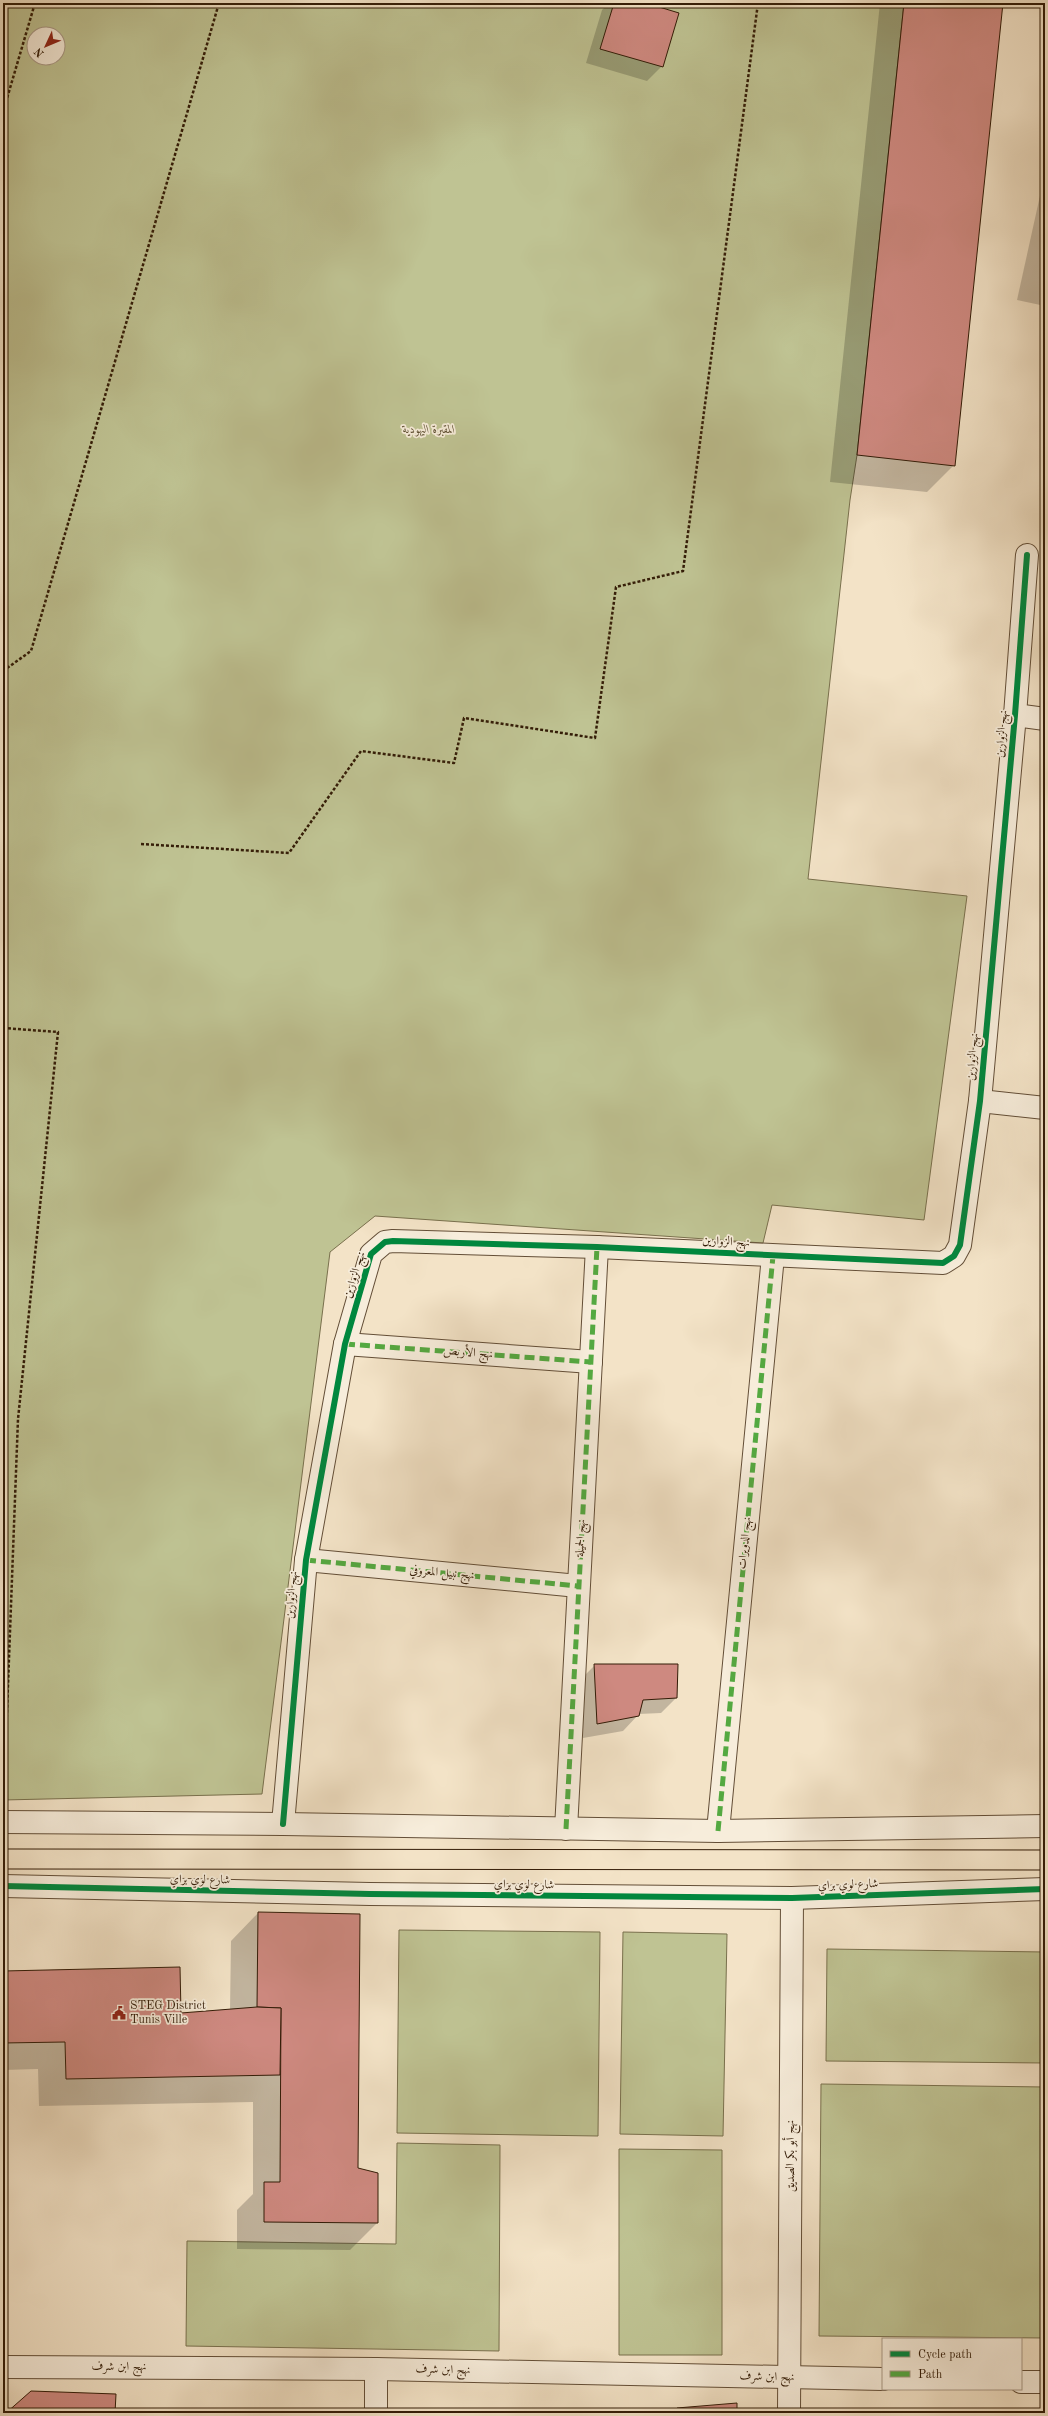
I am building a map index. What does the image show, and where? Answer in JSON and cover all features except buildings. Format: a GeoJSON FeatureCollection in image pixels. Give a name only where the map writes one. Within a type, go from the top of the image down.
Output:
{"type":"FeatureCollection","features":[{"type":"Feature","properties":{"kind":"street","name":"نهج الزوارين"},"geometry":{"type":"LineString","coordinates":[[283,1824],[306,1560],[345,1344],[371,1254],[385,1242],[597,1247],[943,1263],[954,1256],[960,1245],[964,1231],[980,1100],[1015,715],[1027,555]]}},
{"type":"Feature","properties":{"kind":"street"},"geometry":{"type":"LineString","coordinates":[[1015,715],[1045,719]]}},
{"type":"Feature","properties":{"kind":"street"},"geometry":{"type":"LineString","coordinates":[[980,1100],[1045,1108]]}},
{"type":"Feature","properties":{"kind":"street","name":"نهج الجميلة"},"geometry":{"type":"LineString","coordinates":[[566,1830],[597,1247]]}},
{"type":"Feature","properties":{"kind":"street","name":"نهج الدويرات"},"geometry":{"type":"LineString","coordinates":[[718,1830],[773,1256]]}},
{"type":"Feature","properties":{"kind":"street","name":"نهج الأربص"},"geometry":{"type":"LineString","coordinates":[[345,1344],[591,1362]]}},
{"type":"Feature","properties":{"kind":"street","name":"نهج نبيل المعروفي"},"geometry":{"type":"LineString","coordinates":[[306,1560],[578,1586]]}},
{"type":"Feature","properties":{"kind":"street"},"geometry":{"type":"LineString","coordinates":[[3,1822],[283,1824],[566,1830],[718,1830],[1045,1826]]}},
{"type":"Feature","properties":{"kind":"street","name":"شارع لوي براي"},"geometry":{"type":"LineString","coordinates":[[3,1886],[370,1894],[792,1898],[1045,1890]]}},
{"type":"Feature","properties":{"kind":"street","name":"نهج أبو بكر الصديق"},"geometry":{"type":"LineString","coordinates":[[789,2413],[792,1898]]}},
{"type":"Feature","properties":{"kind":"street","name":"نهج ابن شرف"},"geometry":{"type":"LineString","coordinates":[[3,2367],[376,2369],[882,2379]]}},
{"type":"Feature","properties":{"kind":"street"},"geometry":{"type":"LineString","coordinates":[[376,2369],[376,2413]]}},
{"type":"Feature","properties":{"kind":"street"},"geometry":{"type":"LineString","coordinates":[[1022,2382],[1045,2382]]}},
{"type":"Feature","properties":{"kind":"path"},"geometry":{"type":"LineString","coordinates":[[3,112],[35,3]]}},
{"type":"Feature","properties":{"kind":"path"},"geometry":{"type":"LineString","coordinates":[[3,671],[31,651],[219,3]]}},
{"type":"Feature","properties":{"kind":"path"},"geometry":{"type":"LineString","coordinates":[[141,844],[289,853],[361,751],[454,763],[464,718],[595,738],[616,587],[683,571],[758,3]]}},
{"type":"Feature","properties":{"kind":"path"},"geometry":{"type":"LineString","coordinates":[[3,1028],[58,1032],[18,1419],[4,1800]]}},
{"type":"Feature","properties":{"kind":"green space","name":"المقبرة اليهودية"},"geometry":{"type":"Polygon","coordinates":[[[3,3],[904,3],[857,455],[850,500],[808,879],[967,896],[924,1220],[772,1205],[763,1243],[375,1216],[330,1252],[262,1794],[3,1800],[3,3]]]}},
{"type":"Feature","properties":{"kind":"green space"},"geometry":{"type":"Polygon","coordinates":[[[399,1930],[600,1932],[598,2136],[397,2133],[399,1930]]]}},
{"type":"Feature","properties":{"kind":"green space"},"geometry":{"type":"Polygon","coordinates":[[[623,1932],[727,1934],[723,2136],[620,2134],[623,1932]]]}},
{"type":"Feature","properties":{"kind":"green space"},"geometry":{"type":"Polygon","coordinates":[[[827,1949],[1045,1952],[1045,2063],[826,2061],[827,1949]]]}},
{"type":"Feature","properties":{"kind":"green space"},"geometry":{"type":"Polygon","coordinates":[[[821,2084],[1045,2087],[1045,2338],[819,2336],[821,2084]]]}},
{"type":"Feature","properties":{"kind":"green space"},"geometry":{"type":"Polygon","coordinates":[[[397,2143],[500,2145],[499,2351],[186,2346],[187,2241],[396,2244],[397,2143]]]}},
{"type":"Feature","properties":{"kind":"green space"},"geometry":{"type":"Polygon","coordinates":[[[619,2149],[722,2150],[722,2355],[619,2355],[619,2149]]]}},
{"type":"Feature","properties":{"kind":"tram line"},"geometry":{"type":"LineString","coordinates":[[3,1849],[1045,1850]]}},
{"type":"Feature","properties":{"kind":"tram line"},"geometry":{"type":"LineString","coordinates":[[3,1869],[1045,1870]]}},
{"type":"Feature","properties":{"kind":"marked path"},"geometry":{"type":"LineString","coordinates":[[566,1829],[597,1247]]}},
{"type":"Feature","properties":{"kind":"marked path"},"geometry":{"type":"LineString","coordinates":[[718,1831],[773,1256]]}},
{"type":"Feature","properties":{"kind":"marked path"},"geometry":{"type":"LineString","coordinates":[[345,1344],[591,1362]]}},
{"type":"Feature","properties":{"kind":"marked path"},"geometry":{"type":"LineString","coordinates":[[306,1560],[578,1586]]}},
{"type":"Feature","properties":{"kind":"cycle path"},"geometry":{"type":"LineString","coordinates":[[283,1824],[306,1560],[345,1344],[371,1254],[385,1242],[597,1247],[943,1263],[954,1256],[960,1245],[980,1101],[1015,715],[1027,555]]}},
{"type":"Feature","properties":{"kind":"cycle path"},"geometry":{"type":"LineString","coordinates":[[3,1886],[370,1894],[792,1898],[1045,1889]]}},
{"type":"Feature","properties":{"kind":"place","name":"STEG District Tunis Ville"},"geometry":{"type":"Point","coordinates":[119,2013]}}]}
